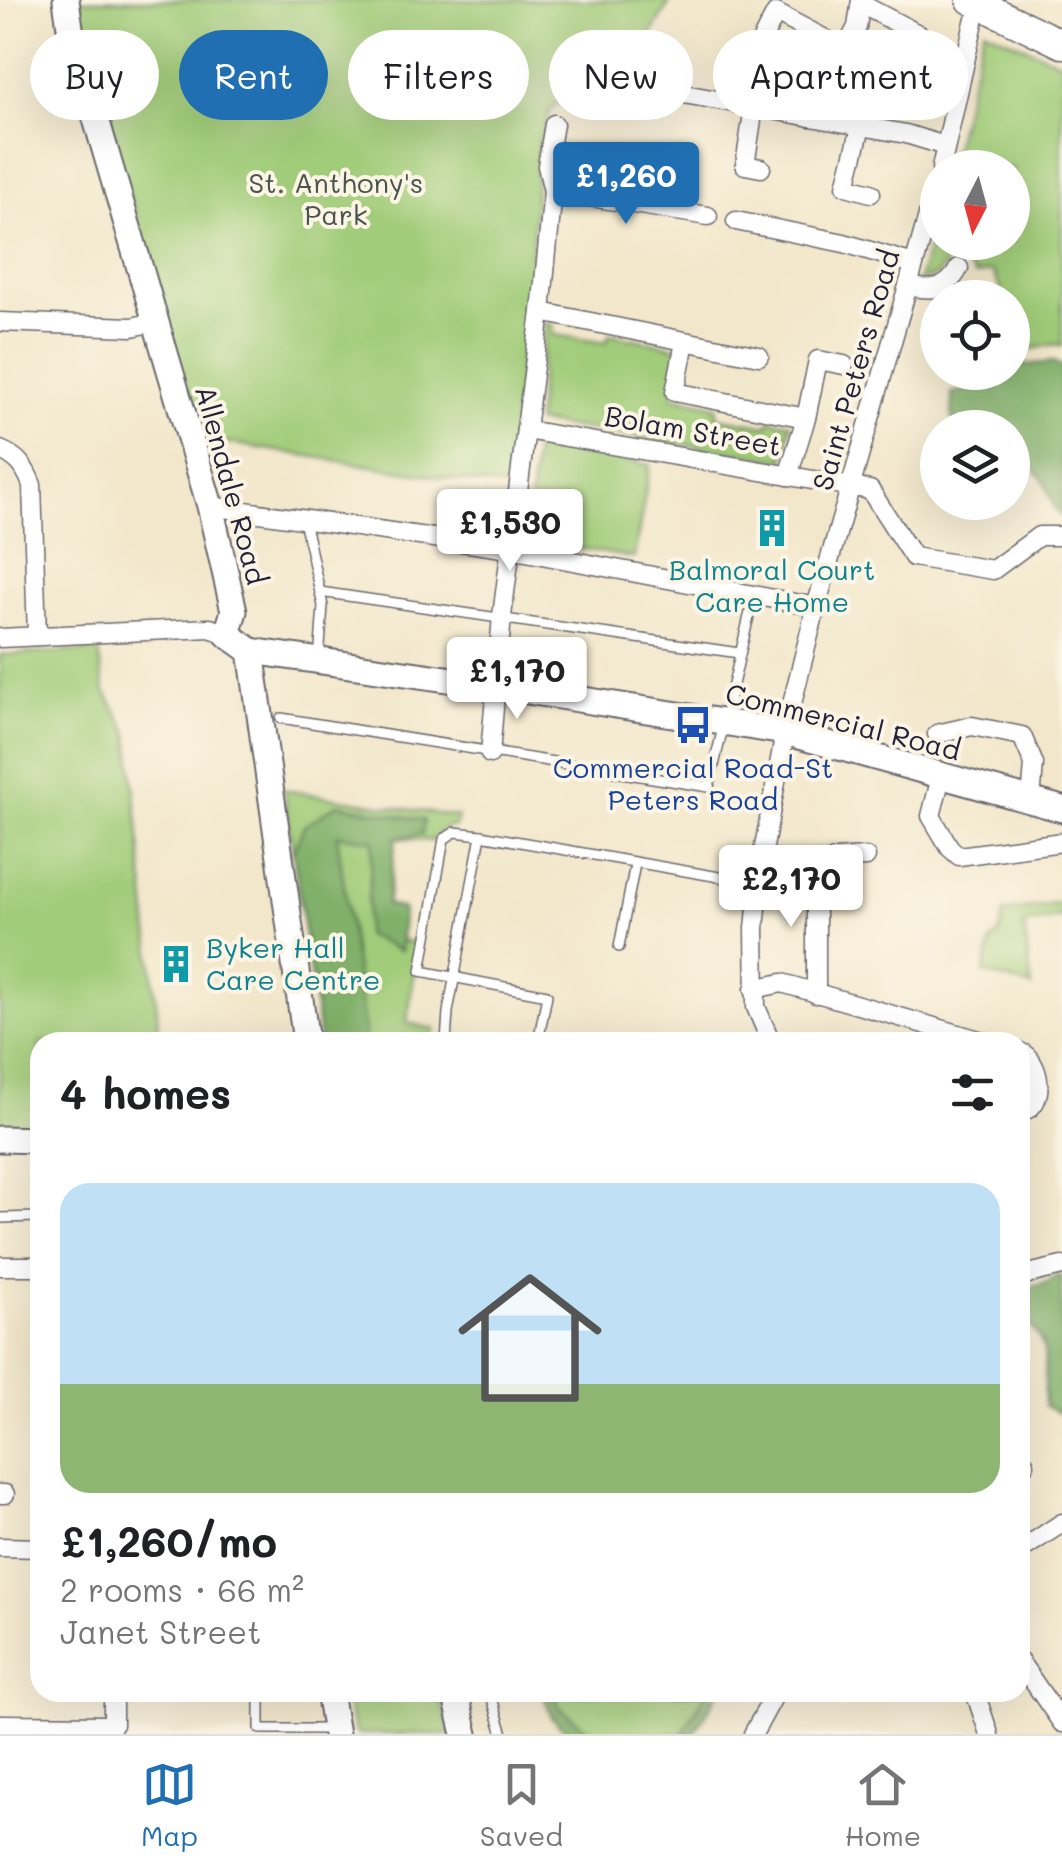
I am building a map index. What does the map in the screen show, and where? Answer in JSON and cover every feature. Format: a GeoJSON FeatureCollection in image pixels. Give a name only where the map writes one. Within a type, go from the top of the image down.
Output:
{"type":"FeatureCollection","features":[{"type":"Feature","properties":{"kind":"main road","name":"Allendale Road"},"geometry":{"type":"LineString","coordinates":[[66,0],[71,34],[210,506],[234,611],[226,634]]}},
{"type":"Feature","properties":{"kind":"main road"},"geometry":{"type":"LineString","coordinates":[[973,11],[1062,44]]}},
{"type":"Feature","properties":{"kind":"main road"},"geometry":{"type":"LineString","coordinates":[[226,634],[251,651],[305,1032]]}},
{"type":"Feature","properties":{"kind":"main road","name":"Commercial Road"},"geometry":{"type":"LineString","coordinates":[[251,651],[785,732],[1062,809]]}},
{"type":"Feature","properties":{"kind":"main road"},"geometry":{"type":"LineString","coordinates":[[0,1139],[30,1140]]}},
{"type":"Feature","properties":{"kind":"main road"},"geometry":{"type":"LineString","coordinates":[[331,1702],[336,1731]]}},
{"type":"Feature","properties":{"kind":"main road"},"geometry":{"type":"LineString","coordinates":[[457,1702],[465,1734]]}},
{"type":"Feature","properties":{"kind":"street"},"geometry":{"type":"LineString","coordinates":[[854,30],[861,2],[910,30]]}},
{"type":"Feature","properties":{"kind":"street"},"geometry":{"type":"LineString","coordinates":[[945,150],[973,11]]}},
{"type":"Feature","properties":{"kind":"street"},"geometry":{"type":"LineString","coordinates":[[767,30],[776,14],[807,30]]}},
{"type":"Feature","properties":{"kind":"street"},"geometry":{"type":"LineString","coordinates":[[752,120],[745,166],[761,168]]}},
{"type":"Feature","properties":{"kind":"street"},"geometry":{"type":"LineString","coordinates":[[821,120],[942,144]]}},
{"type":"Feature","properties":{"kind":"street"},"geometry":{"type":"LineString","coordinates":[[490,754],[502,616],[541,312],[552,191],[548,166],[554,124]]}},
{"type":"Feature","properties":{"kind":"street"},"geometry":{"type":"LineString","coordinates":[[860,127],[846,186],[871,192]]}},
{"type":"Feature","properties":{"kind":"street"},"geometry":{"type":"LineString","coordinates":[[552,191],[708,216]]}},
{"type":"Feature","properties":{"kind":"street"},"geometry":{"type":"LineString","coordinates":[[736,221],[844,243],[914,264]]}},
{"type":"Feature","properties":{"kind":"street","name":"Saint Peters Road"},"geometry":{"type":"LineString","coordinates":[[767,1032],[756,1007],[754,989],[759,884],[785,732],[816,607],[920,243]]}},
{"type":"Feature","properties":{"kind":"street"},"geometry":{"type":"LineString","coordinates":[[908,286],[931,291],[952,282],[959,268]]}},
{"type":"Feature","properties":{"kind":"street"},"geometry":{"type":"LineString","coordinates":[[541,312],[759,356]]}},
{"type":"Feature","properties":{"kind":"street"},"geometry":{"type":"LineString","coordinates":[[0,322],[132,326],[155,322]]}},
{"type":"Feature","properties":{"kind":"street"},"geometry":{"type":"LineString","coordinates":[[686,342],[675,392],[806,418]]}},
{"type":"Feature","properties":{"kind":"street"},"geometry":{"type":"LineString","coordinates":[[788,476],[818,360],[844,365]]}},
{"type":"Feature","properties":{"kind":"street","name":"Bolam Street"},"geometry":{"type":"LineString","coordinates":[[526,430],[851,486]]}},
{"type":"Feature","properties":{"kind":"street"},"geometry":{"type":"LineString","coordinates":[[0,450],[14,456],[32,485],[36,636]]}},
{"type":"Feature","properties":{"kind":"street"},"geometry":{"type":"LineString","coordinates":[[851,486],[870,490],[914,557],[993,570],[1039,536],[1062,536]]}},
{"type":"Feature","properties":{"kind":"street"},"geometry":{"type":"LineString","coordinates":[[210,506],[510,550],[816,607]]}},
{"type":"Feature","properties":{"kind":"street"},"geometry":{"type":"LineString","coordinates":[[0,638],[210,628],[226,634]]}},
{"type":"Feature","properties":{"kind":"street"},"geometry":{"type":"LineString","coordinates":[[937,734],[972,726],[1022,736],[1034,764],[1031,800]]}},
{"type":"Feature","properties":{"kind":"street"},"geometry":{"type":"LineString","coordinates":[[941,776],[931,816],[958,856],[1062,842]]}},
{"type":"Feature","properties":{"kind":"street"},"geometry":{"type":"LineString","coordinates":[[779,860],[816,868],[836,859],[866,857]]}},
{"type":"Feature","properties":{"kind":"street"},"geometry":{"type":"LineString","coordinates":[[816,868],[816,994]]}},
{"type":"Feature","properties":{"kind":"street"},"geometry":{"type":"LineString","coordinates":[[754,989],[782,983],[951,1032]]}},
{"type":"Feature","properties":{"kind":"street"},"geometry":{"type":"LineString","coordinates":[[1030,1058],[1035,1064],[1038,1098],[1030,1107]]}},
{"type":"Feature","properties":{"kind":"street"},"geometry":{"type":"LineString","coordinates":[[0,1266],[30,1266]]}},
{"type":"Feature","properties":{"kind":"street"},"geometry":{"type":"LineString","coordinates":[[1030,1274],[1062,1266]]}},
{"type":"Feature","properties":{"kind":"street"},"geometry":{"type":"LineString","coordinates":[[1030,1544],[1062,1523]]}},
{"type":"Feature","properties":{"kind":"street"},"geometry":{"type":"LineString","coordinates":[[0,1547],[30,1548]]}},
{"type":"Feature","properties":{"kind":"street"},"geometry":{"type":"LineString","coordinates":[[1030,1677],[1062,1724]]}},
{"type":"Feature","properties":{"kind":"street"},"geometry":{"type":"LineString","coordinates":[[752,1734],[770,1702]]}},
{"type":"Feature","properties":{"kind":"street"},"geometry":{"type":"LineString","coordinates":[[978,1702],[989,1734]]}},
{"type":"Feature","properties":{"kind":"street"},"geometry":{"type":"LineString","coordinates":[[0,1724],[113,1725],[113,1703]]}},
{"type":"Feature","properties":{"kind":"lane"},"geometry":{"type":"LineString","coordinates":[[304,520],[323,606],[319,660]]}},
{"type":"Feature","properties":{"kind":"lane"},"geometry":{"type":"LineString","coordinates":[[320,592],[738,653]]}},
{"type":"Feature","properties":{"kind":"lane"},"geometry":{"type":"LineString","coordinates":[[281,718],[709,787],[754,595]]}},
{"type":"Feature","properties":{"kind":"lane"},"geometry":{"type":"LineString","coordinates":[[540,1032],[547,995],[421,971],[444,839],[455,832],[481,835],[759,884]]}},
{"type":"Feature","properties":{"kind":"lane"},"geometry":{"type":"LineString","coordinates":[[447,1032],[481,835]]}},
{"type":"Feature","properties":{"kind":"lane"},"geometry":{"type":"LineString","coordinates":[[619,948],[636,864]]}},
{"type":"Feature","properties":{"kind":"lane"},"geometry":{"type":"LineString","coordinates":[[0,1218],[30,1217]]}},
{"type":"Feature","properties":{"kind":"lane"},"geometry":{"type":"LineString","coordinates":[[260,1702],[260,1728],[336,1731]]}},
{"type":"Feature","properties":{"kind":"lane"},"geometry":{"type":"LineString","coordinates":[[493,1702],[503,1734]]}},
{"type":"Feature","properties":{"kind":"green space","name":"St. Anthony's Park"},"geometry":{"type":"Polygon","coordinates":[[[78,0],[671,0],[654,30],[549,30],[549,115],[538,145],[531,268],[507,488],[198,438],[108,120],[159,120],[159,30],[82,30],[78,0]]]}},
{"type":"Feature","properties":{"kind":"green space"},"geometry":{"type":"Polygon","coordinates":[[[984,29],[1062,63],[1062,346],[1030,349],[1030,280],[997,280],[993,271],[975,275],[968,266],[973,260],[1030,260],[1030,150],[953,150],[961,120],[968,120],[968,92],[984,29]]]}},
{"type":"Feature","properties":{"kind":"green space"},"geometry":{"type":"Polygon","coordinates":[[[924,260],[949,260],[938,275],[919,281],[924,260]]]}},
{"type":"Feature","properties":{"kind":"green space"},"geometry":{"type":"Polygon","coordinates":[[[545,323],[553,325],[553,335],[607,343],[609,334],[681,348],[673,396],[717,406],[717,417],[767,426],[770,420],[791,423],[784,460],[536,422],[545,323]]]}},
{"type":"Feature","properties":{"kind":"green space"},"geometry":{"type":"Polygon","coordinates":[[[1054,362],[1062,366],[1062,516],[1057,513],[1044,481],[1030,465],[1030,410],[952,410],[952,393],[1030,390],[1030,364],[1054,362]]]}},
{"type":"Feature","properties":{"kind":"green space"},"geometry":{"type":"Polygon","coordinates":[[[535,446],[650,465],[634,558],[527,539],[535,446]]]}},
{"type":"Feature","properties":{"kind":"green space"},"geometry":{"type":"Polygon","coordinates":[[[99,650],[104,690],[129,733],[159,1032],[30,1032],[30,1127],[0,1127],[0,655],[99,650]]]}},
{"type":"Feature","properties":{"kind":"green space"},"geometry":{"type":"Polygon","coordinates":[[[284,790],[458,817],[455,826],[446,827],[433,841],[396,838],[387,905],[403,909],[401,941],[418,943],[407,1023],[435,1029],[434,1032],[319,1032],[284,790]]]}},
{"type":"Feature","properties":{"kind":"green space"},"geometry":{"type":"Polygon","coordinates":[[[337,804],[424,820],[422,834],[396,838],[387,905],[403,909],[400,951],[365,935],[373,840],[337,835],[365,1032],[319,1032],[293,851],[304,826],[337,804]]]}},
{"type":"Feature","properties":{"kind":"green space"},"geometry":{"type":"Polygon","coordinates":[[[1062,903],[1062,917],[1024,925],[1032,987],[984,973],[991,942],[1000,932],[1004,912],[1062,903]]]}},
{"type":"Feature","properties":{"kind":"green space"},"geometry":{"type":"Polygon","coordinates":[[[1062,1276],[1062,1415],[1045,1406],[1043,1347],[1030,1327],[1030,1286],[1062,1276]]]}},
{"type":"Feature","properties":{"kind":"green space"},"geometry":{"type":"Polygon","coordinates":[[[346,1702],[442,1702],[452,1734],[356,1734],[346,1702]]]}},
{"type":"Feature","properties":{"kind":"green space"},"geometry":{"type":"Polygon","coordinates":[[[546,1702],[713,1702],[693,1734],[571,1734],[552,1718],[546,1702]]]}},
{"type":"Feature","properties":{"kind":"green space"},"geometry":{"type":"Polygon","coordinates":[[[546,1702],[558,1702],[592,1734],[564,1729],[546,1702]]]}},
{"type":"Feature","properties":{"kind":"green space"},"geometry":{"type":"Polygon","coordinates":[[[701,1702],[713,1702],[693,1734],[682,1734],[701,1702]]]}},
{"type":"Feature","properties":{"kind":"place","name":"Balmoral Court Care Home"},"geometry":{"type":"Point","coordinates":[772,528]}},
{"type":"Feature","properties":{"kind":"place","name":"Commercial Road-St Peters Road"},"geometry":{"type":"Point","coordinates":[693,725]}},
{"type":"Feature","properties":{"kind":"place","name":"Byker Hall Care Centre"},"geometry":{"type":"Point","coordinates":[176,964]}}]}
